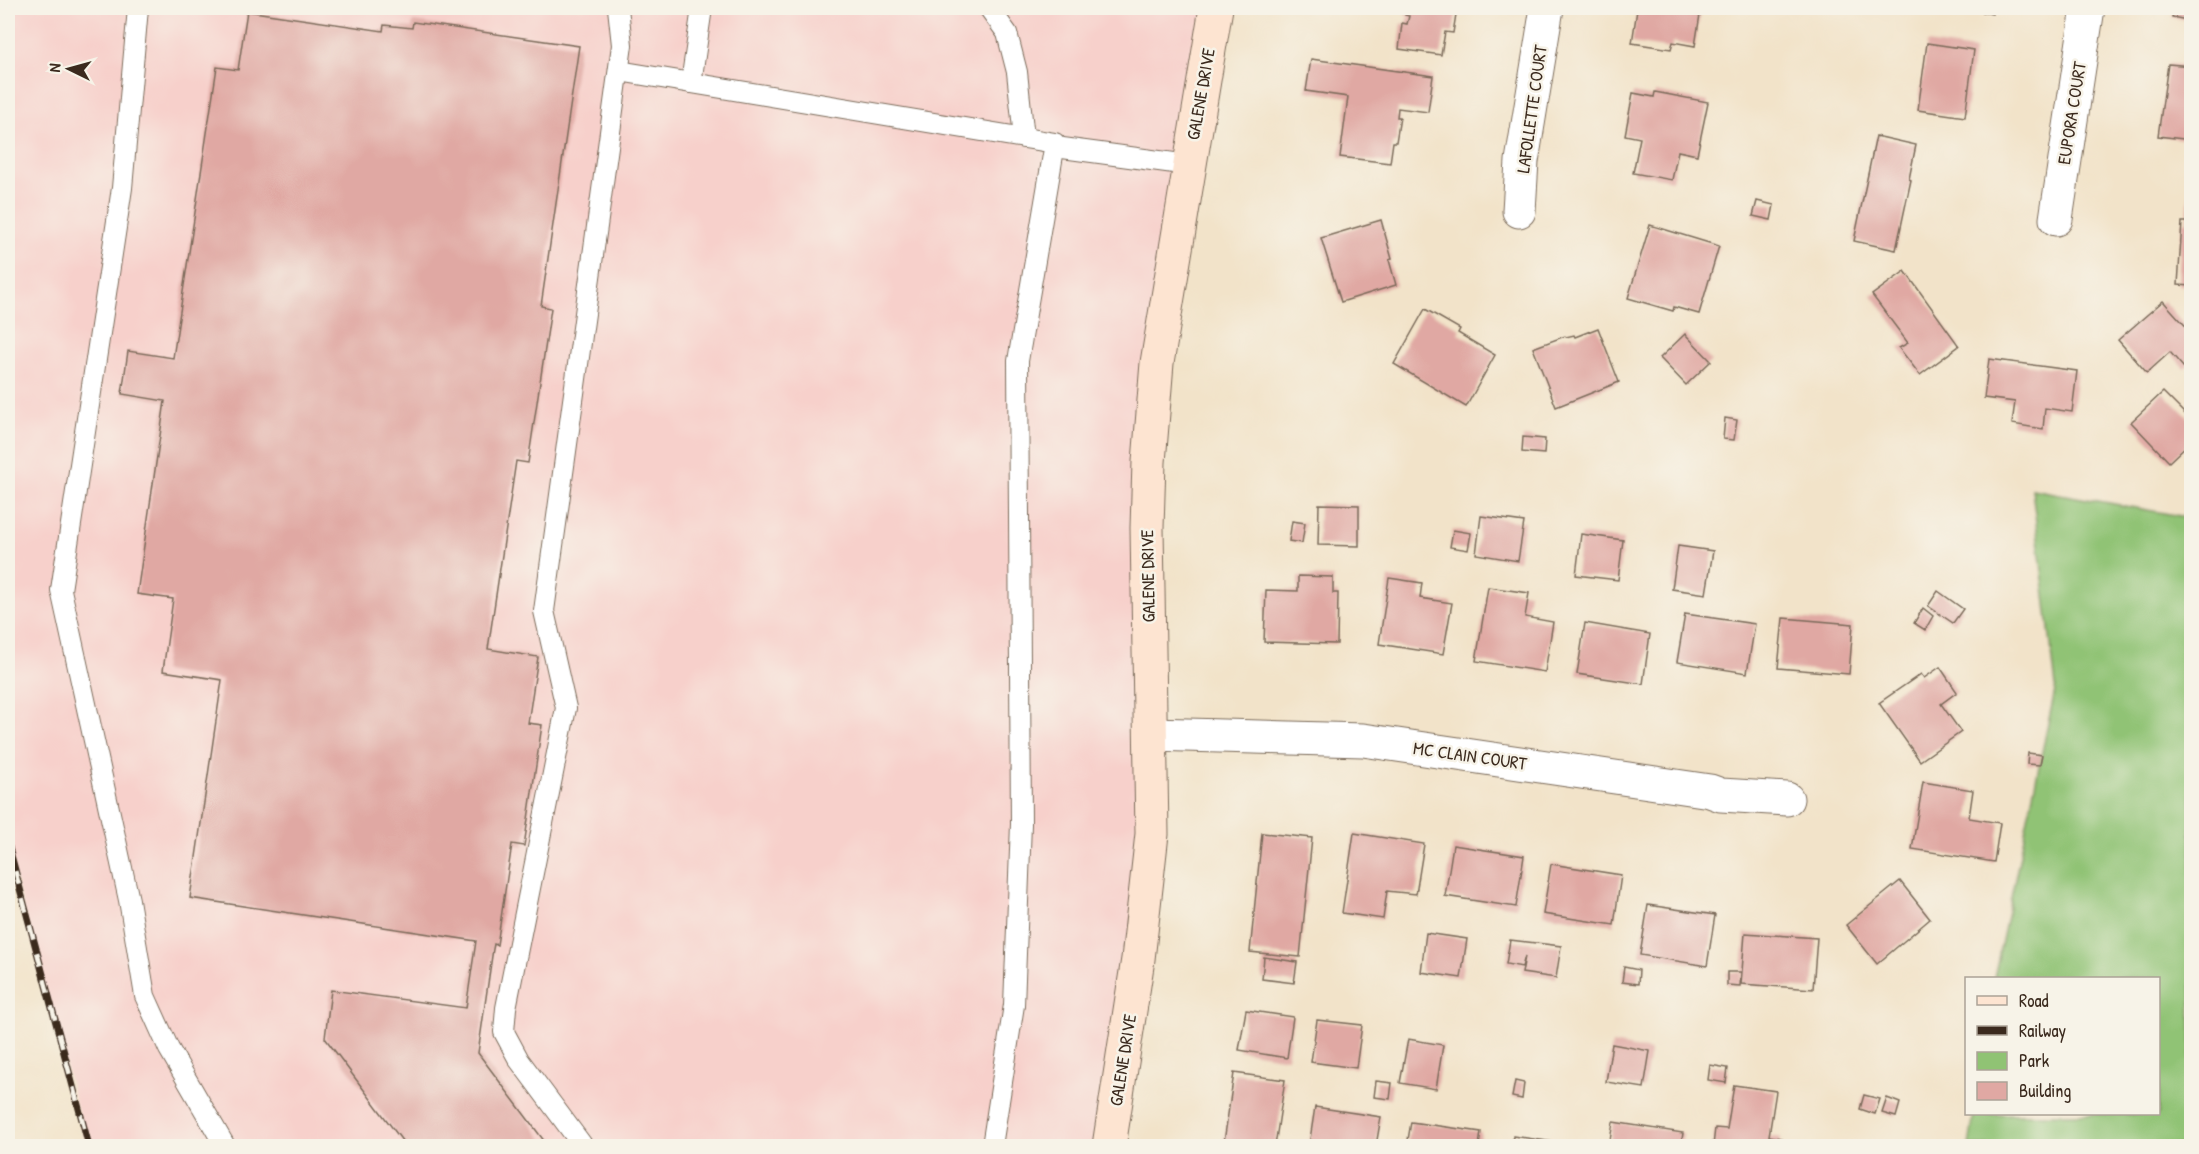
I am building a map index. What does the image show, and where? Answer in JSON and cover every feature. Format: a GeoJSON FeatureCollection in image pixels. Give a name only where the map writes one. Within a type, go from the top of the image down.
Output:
{"type":"FeatureCollection","features":[{"type":"Feature","properties":{"kind":"street","name":"GALENE DRIVE"},"geometry":{"type":"LineString","coordinates":[[1109,1146],[1138,959],[1152,834],[1147,528],[1156,363],[1215,8]]}},
{"type":"Feature","properties":{"kind":"street","name":"LAFOLLETTE COURT"},"geometry":{"type":"LineString","coordinates":[[1519,211],[1522,161],[1547,8]]}},
{"type":"Feature","properties":{"kind":"street","name":"EUPORA COURT"},"geometry":{"type":"LineString","coordinates":[[2056,219],[2088,8]]}},
{"type":"Feature","properties":{"kind":"street","name":"MC CLAIN COURT"},"geometry":{"type":"LineString","coordinates":[[1151,734],[1363,740],[1698,789],[1721,795],[1787,800]]}},
{"type":"Feature","properties":{"kind":"lane"},"geometry":{"type":"LineString","coordinates":[[138,8],[122,188],[61,590],[129,900],[145,996],[169,1049],[225,1146]]}},
{"type":"Feature","properties":{"kind":"lane"},"geometry":{"type":"LineString","coordinates":[[583,1146],[519,1060],[504,1032],[506,1008],[566,708],[544,610],[619,71],[622,45],[618,8]]}},
{"type":"Feature","properties":{"kind":"lane"},"geometry":{"type":"LineString","coordinates":[[691,83],[702,8]]}},
{"type":"Feature","properties":{"kind":"lane"},"geometry":{"type":"LineString","coordinates":[[988,8],[1007,33],[1017,72],[1024,138]]}},
{"type":"Feature","properties":{"kind":"lane"},"geometry":{"type":"LineString","coordinates":[[619,71],[1056,143],[1018,362],[1021,825],[1014,1005],[992,1146]]}},
{"type":"Feature","properties":{"kind":"lane"},"geometry":{"type":"LineString","coordinates":[[1055,147],[1189,165]]}},
{"type":"Feature","properties":{"kind":"shaded area"},"geometry":{"type":"Polygon","coordinates":[[[8,8],[1216,8],[1157,363],[1151,734],[1110,1146],[87,1146],[8,851],[8,8]]]}},
{"type":"Feature","properties":{"kind":"green space"},"geometry":{"type":"Polygon","coordinates":[[[2032,489],[2191,518],[2191,1146],[1969,1146],[1974,1115],[2160,1115],[2160,977],[1994,977],[2056,686],[2032,489]]]}},
{"type":"Feature","properties":{"kind":"building"},"geometry":{"type":"Polygon","coordinates":[[[1406,8],[1457,8],[1453,33],[1445,32],[1441,55],[1399,49],[1402,23],[1407,24],[1409,16],[1405,15],[1406,8]]]}},
{"type":"Feature","properties":{"kind":"building"},"geometry":{"type":"Polygon","coordinates":[[[1640,8],[1701,8],[1695,46],[1673,42],[1671,49],[1632,43],[1637,10],[1640,8]]]}},
{"type":"Feature","properties":{"kind":"building"},"geometry":{"type":"Polygon","coordinates":[[[1959,8],[1993,8],[1992,14],[1959,8]]]}},
{"type":"Feature","properties":{"kind":"building"},"geometry":{"type":"Polygon","coordinates":[[[2174,8],[2192,8],[2192,21],[2172,17],[2174,8]]]}},
{"type":"Feature","properties":{"kind":"building"},"geometry":{"type":"Polygon","coordinates":[[[247,11],[383,31],[384,25],[412,28],[413,22],[579,46],[541,306],[551,308],[528,463],[516,461],[488,649],[538,657],[528,723],[542,725],[524,846],[512,844],[497,945],[494,944],[493,949],[478,1053],[548,1146],[406,1146],[325,1038],[331,990],[466,1008],[476,941],[190,898],[222,680],[163,671],[173,599],[137,594],[165,401],[122,394],[128,351],[173,358],[217,67],[238,70],[247,11]]]}},
{"type":"Feature","properties":{"kind":"building"},"geometry":{"type":"Polygon","coordinates":[[[1927,43],[1974,50],[1965,117],[1918,110],[1927,43]]]}},
{"type":"Feature","properties":{"kind":"building"},"geometry":{"type":"Polygon","coordinates":[[[1311,59],[1433,76],[1428,112],[1398,108],[1397,117],[1400,117],[1390,163],[1340,157],[1348,97],[1306,91],[1311,59]]]}},
{"type":"Feature","properties":{"kind":"building"},"geometry":{"type":"Polygon","coordinates":[[[2168,64],[2192,66],[2192,140],[2158,136],[2168,64]]]}},
{"type":"Feature","properties":{"kind":"building"},"geometry":{"type":"Polygon","coordinates":[[[1655,92],[1708,102],[1697,155],[1678,151],[1672,180],[1633,173],[1640,138],[1625,135],[1633,93],[1654,97],[1655,92]]]}},
{"type":"Feature","properties":{"kind":"building"},"geometry":{"type":"Polygon","coordinates":[[[1876,136],[1916,145],[1896,250],[1854,241],[1876,136]]]}},
{"type":"Feature","properties":{"kind":"building"},"geometry":{"type":"Polygon","coordinates":[[[2190,179],[2192,179],[2192,286],[2178,285],[2182,222],[2187,222],[2190,179]]]}},
{"type":"Feature","properties":{"kind":"building"},"geometry":{"type":"Polygon","coordinates":[[[1757,201],[1774,205],[1771,220],[1753,216],[1757,201]]]}},
{"type":"Feature","properties":{"kind":"building"},"geometry":{"type":"Polygon","coordinates":[[[1381,220],[1392,259],[1389,260],[1396,285],[1341,302],[1321,238],[1381,220]]]}},
{"type":"Feature","properties":{"kind":"building"},"geometry":{"type":"Polygon","coordinates":[[[1650,225],[1719,246],[1699,314],[1674,307],[1673,311],[1628,298],[1650,225]]]}},
{"type":"Feature","properties":{"kind":"building"},"geometry":{"type":"Polygon","coordinates":[[[1905,271],[1959,346],[1920,375],[1899,348],[1908,343],[1872,295],[1905,271]]]}},
{"type":"Feature","properties":{"kind":"building"},"geometry":{"type":"Polygon","coordinates":[[[2163,301],[2192,333],[2192,362],[2184,368],[2170,352],[2147,373],[2118,340],[2163,301]]]}},
{"type":"Feature","properties":{"kind":"building"},"geometry":{"type":"Polygon","coordinates":[[[1425,309],[1460,329],[1458,333],[1495,355],[1466,407],[1394,364],[1425,309]]]}},
{"type":"Feature","properties":{"kind":"building"},"geometry":{"type":"Polygon","coordinates":[[[1598,328],[1619,382],[1556,407],[1533,348],[1565,336],[1574,335],[1575,337],[1598,328]]]}},
{"type":"Feature","properties":{"kind":"building"},"geometry":{"type":"Polygon","coordinates":[[[1685,334],[1711,361],[1686,385],[1660,358],[1685,334]]]}},
{"type":"Feature","properties":{"kind":"building"},"geometry":{"type":"Polygon","coordinates":[[[1989,359],[2077,371],[2072,412],[2045,408],[2043,429],[2012,424],[2015,402],[1984,398],[1989,359]]]}},
{"type":"Feature","properties":{"kind":"building"},"geometry":{"type":"Polygon","coordinates":[[[2163,392],[2192,421],[2192,440],[2169,462],[2131,422],[2163,392]]]}},
{"type":"Feature","properties":{"kind":"building"},"geometry":{"type":"Polygon","coordinates":[[[1725,418],[1737,420],[1734,440],[1723,439],[1725,418]]]}},
{"type":"Feature","properties":{"kind":"building"},"geometry":{"type":"Polygon","coordinates":[[[1523,437],[1545,439],[1544,454],[1522,452],[1523,437]]]}},
{"type":"Feature","properties":{"kind":"building"},"geometry":{"type":"Polygon","coordinates":[[[1319,504],[1359,505],[1359,546],[1318,545],[1319,504]]]}},
{"type":"Feature","properties":{"kind":"building"},"geometry":{"type":"Polygon","coordinates":[[[1481,516],[1524,522],[1518,561],[1476,554],[1481,516]]]}},
{"type":"Feature","properties":{"kind":"building"},"geometry":{"type":"Polygon","coordinates":[[[1292,521],[1305,523],[1302,543],[1289,541],[1292,521]]]}},
{"type":"Feature","properties":{"kind":"building"},"geometry":{"type":"Polygon","coordinates":[[[1453,530],[1471,533],[1468,550],[1450,547],[1453,530]]]}},
{"type":"Feature","properties":{"kind":"building"},"geometry":{"type":"Polygon","coordinates":[[[1581,534],[1623,540],[1618,580],[1576,575],[1581,534]]]}},
{"type":"Feature","properties":{"kind":"building"},"geometry":{"type":"Polygon","coordinates":[[[1678,546],[1713,551],[1706,594],[1672,589],[1678,546]]]}},
{"type":"Feature","properties":{"kind":"building"},"geometry":{"type":"Polygon","coordinates":[[[1298,576],[1333,577],[1333,593],[1338,593],[1337,644],[1264,642],[1266,590],[1298,591],[1298,576]]]}},
{"type":"Feature","properties":{"kind":"building"},"geometry":{"type":"Polygon","coordinates":[[[1389,578],[1422,583],[1420,598],[1452,603],[1443,654],[1379,644],[1389,578]]]}},
{"type":"Feature","properties":{"kind":"building"},"geometry":{"type":"Polygon","coordinates":[[[1488,587],[1529,593],[1525,617],[1553,622],[1545,672],[1476,661],[1488,587]]]}},
{"type":"Feature","properties":{"kind":"building"},"geometry":{"type":"Polygon","coordinates":[[[1938,591],[1963,609],[1953,623],[1928,606],[1938,591]]]}},
{"type":"Feature","properties":{"kind":"building"},"geometry":{"type":"Polygon","coordinates":[[[1923,608],[1933,616],[1925,630],[1914,623],[1923,608]]]}},
{"type":"Feature","properties":{"kind":"building"},"geometry":{"type":"Polygon","coordinates":[[[1685,614],[1755,624],[1747,673],[1677,662],[1685,614]]]}},
{"type":"Feature","properties":{"kind":"building"},"geometry":{"type":"Polygon","coordinates":[[[1783,618],[1853,624],[1849,674],[1778,668],[1783,618]]]}},
{"type":"Feature","properties":{"kind":"building"},"geometry":{"type":"Polygon","coordinates":[[[1585,623],[1650,634],[1643,684],[1577,674],[1585,623]]]}},
{"type":"Feature","properties":{"kind":"building"},"geometry":{"type":"Polygon","coordinates":[[[1940,667],[1957,692],[1941,704],[1961,732],[1920,761],[1879,703],[1921,674],[1924,678],[1940,667]]]}},
{"type":"Feature","properties":{"kind":"building"},"geometry":{"type":"Polygon","coordinates":[[[2028,753],[2042,755],[2040,765],[2027,764],[2028,753]]]}},
{"type":"Feature","properties":{"kind":"building"},"geometry":{"type":"Polygon","coordinates":[[[1923,782],[1973,790],[1969,818],[2000,823],[1994,862],[1912,849],[1923,782]]]}},
{"type":"Feature","properties":{"kind":"building"},"geometry":{"type":"Polygon","coordinates":[[[1262,833],[1312,838],[1300,957],[1250,952],[1262,833]]]}},
{"type":"Feature","properties":{"kind":"building"},"geometry":{"type":"Polygon","coordinates":[[[1354,833],[1424,844],[1416,894],[1387,891],[1383,919],[1342,913],[1354,833]]]}},
{"type":"Feature","properties":{"kind":"building"},"geometry":{"type":"Polygon","coordinates":[[[1453,845],[1524,856],[1516,907],[1445,896],[1453,845]]]}},
{"type":"Feature","properties":{"kind":"building"},"geometry":{"type":"Polygon","coordinates":[[[1551,864],[1621,875],[1614,925],[1543,914],[1551,864]]]}},
{"type":"Feature","properties":{"kind":"building"},"geometry":{"type":"Polygon","coordinates":[[[1900,881],[1930,919],[1877,964],[1846,925],[1900,881]]]}},
{"type":"Feature","properties":{"kind":"building"},"geometry":{"type":"Polygon","coordinates":[[[1648,905],[1715,915],[1707,966],[1640,955],[1648,905]]]}},
{"type":"Feature","properties":{"kind":"building"},"geometry":{"type":"Polygon","coordinates":[[[1426,933],[1467,939],[1461,978],[1421,972],[1426,933]]]}},
{"type":"Feature","properties":{"kind":"building"},"geometry":{"type":"Polygon","coordinates":[[[1745,933],[1817,938],[1813,989],[1741,984],[1745,933]]]}},
{"type":"Feature","properties":{"kind":"building"},"geometry":{"type":"Polygon","coordinates":[[[1510,940],[1561,946],[1556,978],[1522,973],[1525,956],[1522,967],[1506,964],[1510,940]]]}},
{"type":"Feature","properties":{"kind":"building"},"geometry":{"type":"Polygon","coordinates":[[[1264,957],[1297,962],[1294,983],[1262,979],[1264,957]]]}},
{"type":"Feature","properties":{"kind":"building"},"geometry":{"type":"Polygon","coordinates":[[[1624,967],[1639,970],[1638,984],[1622,982],[1624,967]]]}},
{"type":"Feature","properties":{"kind":"building"},"geometry":{"type":"Polygon","coordinates":[[[1727,972],[1741,972],[1740,986],[1727,985],[1727,972]]]}},
{"type":"Feature","properties":{"kind":"building"},"geometry":{"type":"Polygon","coordinates":[[[1246,1010],[1293,1017],[1287,1058],[1239,1050],[1246,1010]]]}},
{"type":"Feature","properties":{"kind":"building"},"geometry":{"type":"Polygon","coordinates":[[[1317,1020],[1362,1025],[1356,1068],[1311,1062],[1317,1020]]]}},
{"type":"Feature","properties":{"kind":"building"},"geometry":{"type":"Polygon","coordinates":[[[1408,1039],[1443,1045],[1436,1089],[1400,1083],[1408,1039]]]}},
{"type":"Feature","properties":{"kind":"building"},"geometry":{"type":"Polygon","coordinates":[[[1612,1044],[1650,1051],[1644,1088],[1606,1082],[1612,1044]]]}},
{"type":"Feature","properties":{"kind":"building"},"geometry":{"type":"Polygon","coordinates":[[[1710,1065],[1728,1068],[1726,1083],[1708,1080],[1710,1065]]]}},
{"type":"Feature","properties":{"kind":"building"},"geometry":{"type":"Polygon","coordinates":[[[1234,1073],[1285,1080],[1275,1146],[1224,1142],[1234,1073]]]}},
{"type":"Feature","properties":{"kind":"building"},"geometry":{"type":"Polygon","coordinates":[[[1376,1081],[1392,1083],[1390,1099],[1374,1097],[1376,1081]]]}},
{"type":"Feature","properties":{"kind":"building"},"geometry":{"type":"Polygon","coordinates":[[[1515,1081],[1524,1083],[1522,1099],[1512,1097],[1515,1081]]]}},
{"type":"Feature","properties":{"kind":"building"},"geometry":{"type":"Polygon","coordinates":[[[1734,1085],[1776,1091],[1769,1136],[1781,1138],[1780,1146],[1713,1146],[1715,1128],[1727,1129],[1734,1085]]]}},
{"type":"Feature","properties":{"kind":"building"},"geometry":{"type":"Polygon","coordinates":[[[1864,1095],[1880,1099],[1875,1114],[1860,1109],[1864,1095]]]}},
{"type":"Feature","properties":{"kind":"building"},"geometry":{"type":"Polygon","coordinates":[[[1887,1098],[1900,1103],[1896,1117],[1882,1113],[1887,1098]]]}},
{"type":"Feature","properties":{"kind":"building"},"geometry":{"type":"Polygon","coordinates":[[[1315,1107],[1381,1117],[1376,1146],[1309,1146],[1315,1107]]]}},
{"type":"Feature","properties":{"kind":"building"},"geometry":{"type":"Polygon","coordinates":[[[1411,1122],[1481,1132],[1479,1146],[1407,1146],[1411,1122]]]}},
{"type":"Feature","properties":{"kind":"building"},"geometry":{"type":"Polygon","coordinates":[[[1613,1122],[1683,1133],[1681,1146],[1609,1146],[1613,1122]]]}},
{"type":"Feature","properties":{"kind":"building"},"geometry":{"type":"Polygon","coordinates":[[[1513,1136],[1573,1145],[1573,1146],[1512,1146],[1513,1136]]]}},
{"type":"Feature","properties":{"kind":"railway"},"geometry":{"type":"LineString","coordinates":[[8,844],[89,1146]]}}]}
